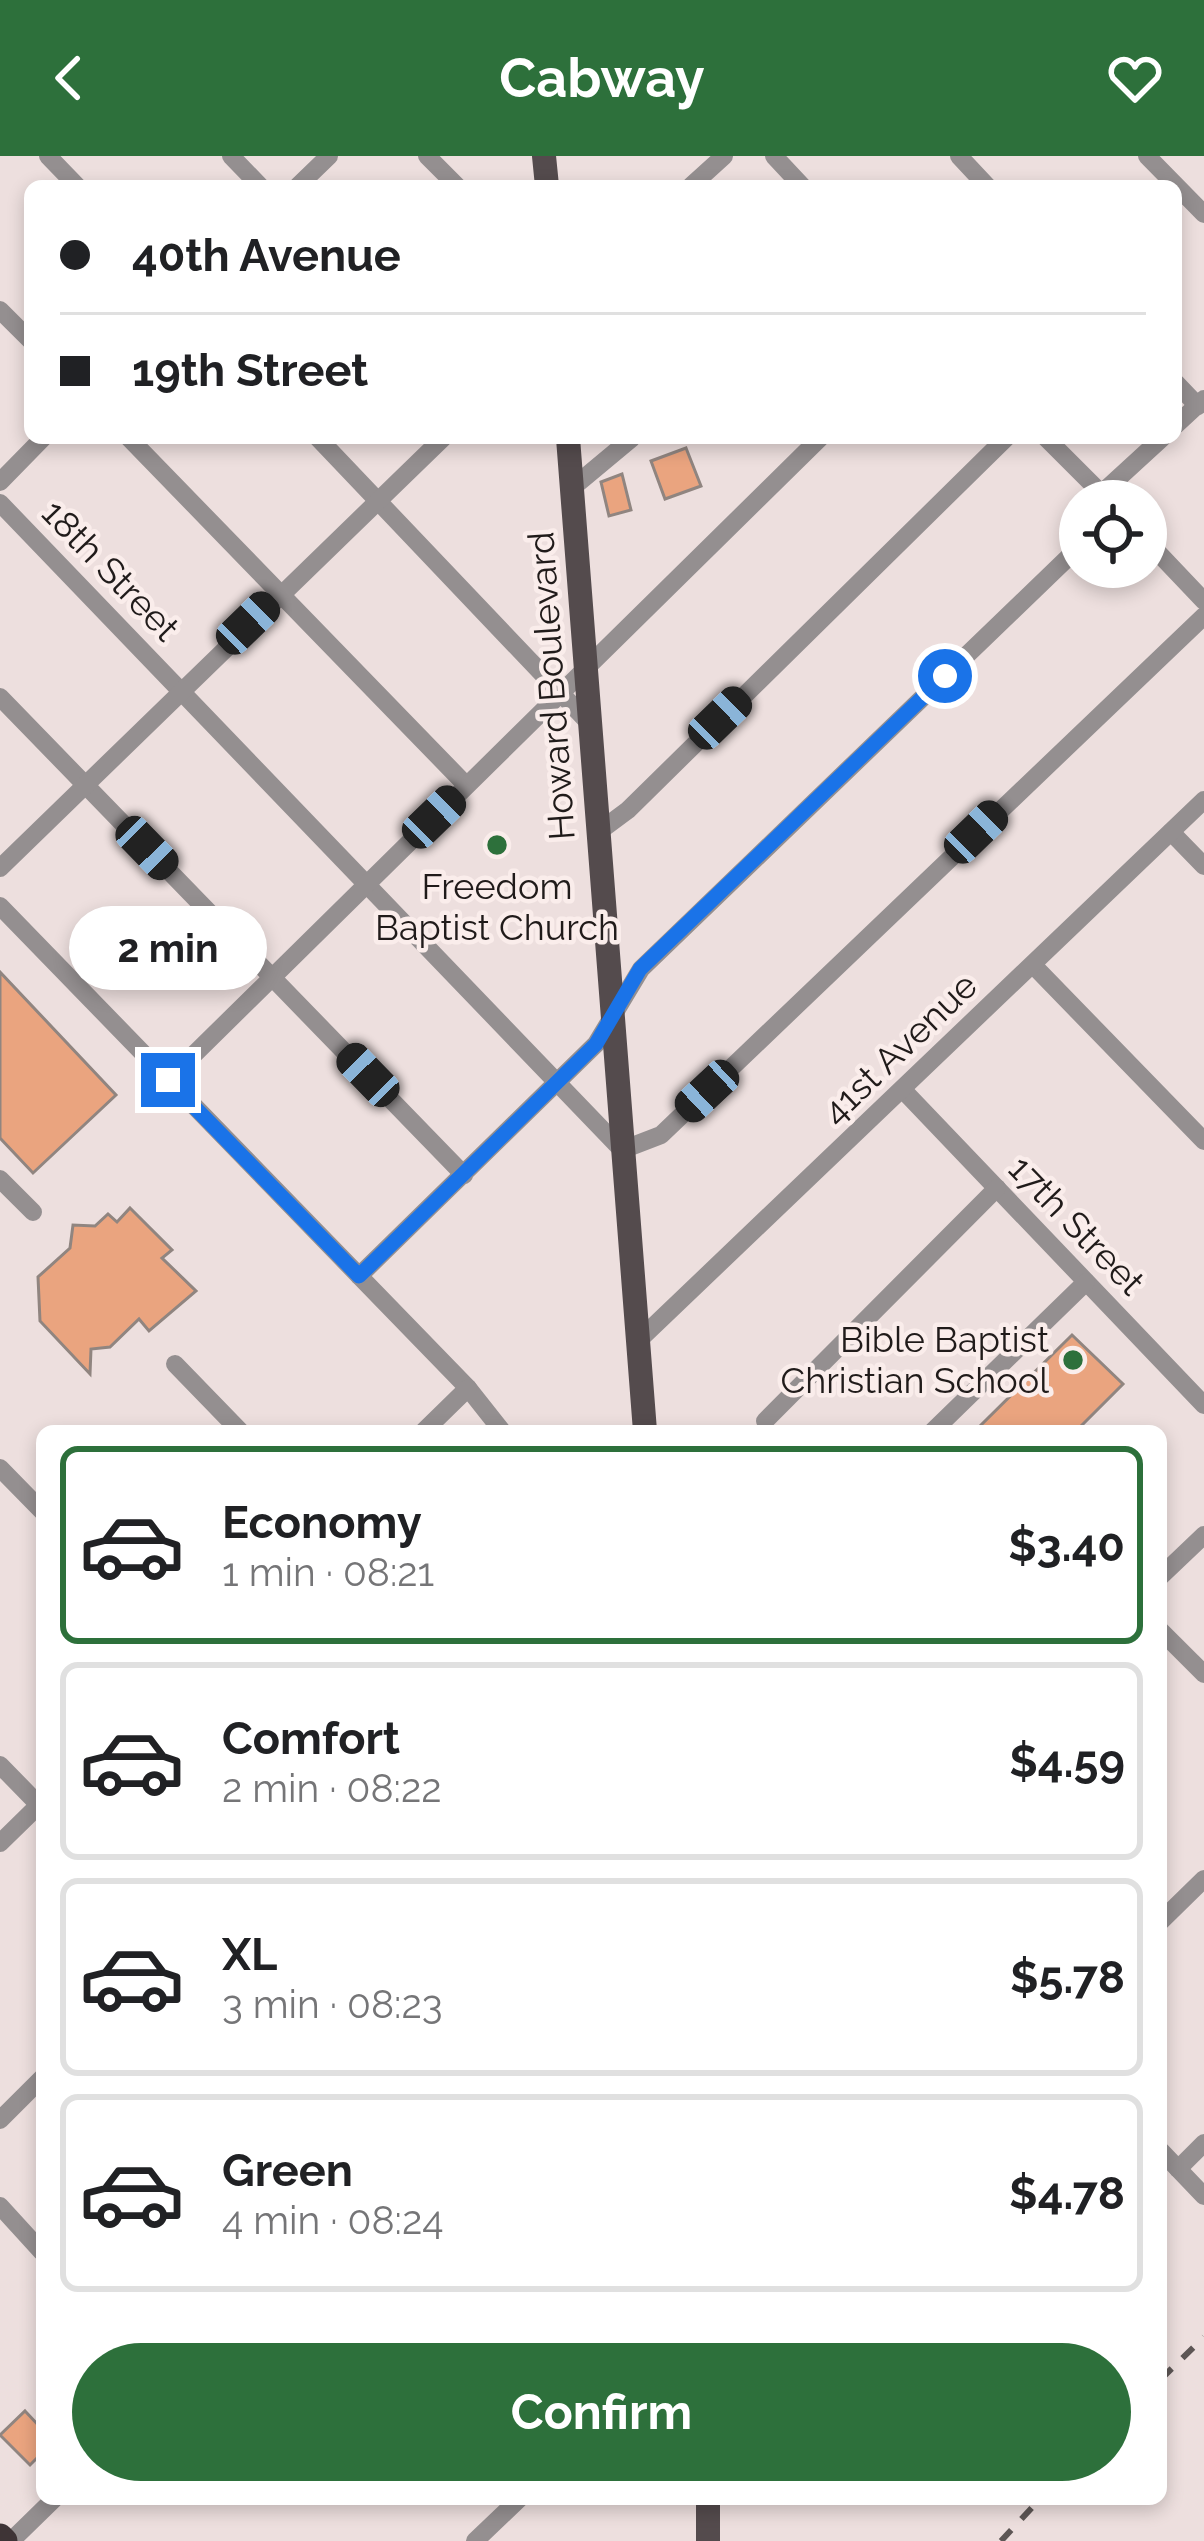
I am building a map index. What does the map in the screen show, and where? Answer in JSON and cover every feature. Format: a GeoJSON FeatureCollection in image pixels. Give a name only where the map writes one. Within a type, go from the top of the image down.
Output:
{"type":"FeatureCollection","features":[{"type":"Feature","properties":{"kind":"main road","name":"Howard Boulevard"},"geometry":{"type":"LineString","coordinates":[[568,444],[645,1425]]}},
{"type":"Feature","properties":{"kind":"main road"},"geometry":{"type":"LineString","coordinates":[[708,2505],[708,2541]]}},
{"type":"Feature","properties":{"kind":"street"},"geometry":{"type":"LineString","coordinates":[[48,156],[71,180]]}},
{"type":"Feature","properties":{"kind":"street"},"geometry":{"type":"LineString","coordinates":[[231,156],[254,180]]}},
{"type":"Feature","properties":{"kind":"street"},"geometry":{"type":"LineString","coordinates":[[304,180],[329,156]]}},
{"type":"Feature","properties":{"kind":"street"},"geometry":{"type":"LineString","coordinates":[[427,156],[451,180]]}},
{"type":"Feature","properties":{"kind":"street"},"geometry":{"type":"LineString","coordinates":[[698,180],[724,156]]}},
{"type":"Feature","properties":{"kind":"street"},"geometry":{"type":"LineString","coordinates":[[774,156],[796,180]]}},
{"type":"Feature","properties":{"kind":"street"},"geometry":{"type":"LineString","coordinates":[[958,156],[981,180]]}},
{"type":"Feature","properties":{"kind":"street"},"geometry":{"type":"LineString","coordinates":[[1148,156],[1171,180]]}},
{"type":"Feature","properties":{"kind":"street"},"geometry":{"type":"LineString","coordinates":[[1182,191],[1204,214]]}},
{"type":"Feature","properties":{"kind":"street"},"geometry":{"type":"LineString","coordinates":[[0,310],[24,334]]}},
{"type":"Feature","properties":{"kind":"street"},"geometry":{"type":"LineString","coordinates":[[0,482],[38,444]]}},
{"type":"Feature","properties":{"kind":"street"},"geometry":{"type":"LineString","coordinates":[[136,444],[283,590],[466,785]]}},
{"type":"Feature","properties":{"kind":"street"},"geometry":{"type":"LineString","coordinates":[[324,444],[591,725]]}},
{"type":"Feature","properties":{"kind":"street"},"geometry":{"type":"LineString","coordinates":[[0,868],[436,444]]}},
{"type":"Feature","properties":{"kind":"street"},"geometry":{"type":"LineString","coordinates":[[572,488],[625,444]]}},
{"type":"Feature","properties":{"kind":"street"},"geometry":{"type":"LineString","coordinates":[[168,1080],[814,444]]}},
{"type":"Feature","properties":{"kind":"street"},"geometry":{"type":"LineString","coordinates":[[597,832],[628,810],[1000,444]]}},
{"type":"Feature","properties":{"kind":"street"},"geometry":{"type":"LineString","coordinates":[[1052,444],[1089,480]]}},
{"type":"Feature","properties":{"kind":"street"},"geometry":{"type":"LineString","coordinates":[[1122,480],[1156,444]]}},
{"type":"Feature","properties":{"kind":"street","name":"18th Street"},"geometry":{"type":"LineString","coordinates":[[0,503],[622,1150]]}},
{"type":"Feature","properties":{"kind":"street"},"geometry":{"type":"LineString","coordinates":[[1167,562],[1204,601]]}},
{"type":"Feature","properties":{"kind":"street"},"geometry":{"type":"LineString","coordinates":[[359,1276],[559,1080],[615,1016],[640,969],[1059,566]]}},
{"type":"Feature","properties":{"kind":"street"},"geometry":{"type":"LineString","coordinates":[[622,1150],[661,1135],[1204,616]]}},
{"type":"Feature","properties":{"kind":"street"},"geometry":{"type":"LineString","coordinates":[[0,697],[464,1175]]}},
{"type":"Feature","properties":{"kind":"street","name":"41st Avenue"},"geometry":{"type":"LineString","coordinates":[[638,1341],[1204,800]]}},
{"type":"Feature","properties":{"kind":"street"},"geometry":{"type":"LineString","coordinates":[[1171,832],[1204,866]]}},
{"type":"Feature","properties":{"kind":"street"},"geometry":{"type":"LineString","coordinates":[[0,906],[468,1388],[497,1425]]}},
{"type":"Feature","properties":{"kind":"street"},"geometry":{"type":"LineString","coordinates":[[1034,964],[1204,1141]]}},
{"type":"Feature","properties":{"kind":"street","name":"17th Street"},"geometry":{"type":"LineString","coordinates":[[903,1090],[1204,1405]]}},
{"type":"Feature","properties":{"kind":"street"},"geometry":{"type":"LineString","coordinates":[[0,1178],[32,1212]]}},
{"type":"Feature","properties":{"kind":"street"},"geometry":{"type":"LineString","coordinates":[[765,1421],[997,1188]]}},
{"type":"Feature","properties":{"kind":"street"},"geometry":{"type":"LineString","coordinates":[[939,1425],[1086,1282]]}},
{"type":"Feature","properties":{"kind":"street"},"geometry":{"type":"LineString","coordinates":[[175,1364],[234,1425]]}},
{"type":"Feature","properties":{"kind":"street"},"geometry":{"type":"LineString","coordinates":[[430,1425],[468,1388]]}},
{"type":"Feature","properties":{"kind":"street"},"geometry":{"type":"LineString","coordinates":[[0,1468],[36,1505]]}},
{"type":"Feature","properties":{"kind":"street"},"geometry":{"type":"LineString","coordinates":[[1167,1570],[1204,1534]]}},
{"type":"Feature","properties":{"kind":"street"},"geometry":{"type":"LineString","coordinates":[[1167,1637],[1204,1674]]}},
{"type":"Feature","properties":{"kind":"street"},"geometry":{"type":"LineString","coordinates":[[0,1765],[36,1799]]}},
{"type":"Feature","properties":{"kind":"street"},"geometry":{"type":"LineString","coordinates":[[0,1843],[36,1807]]}},
{"type":"Feature","properties":{"kind":"street"},"geometry":{"type":"LineString","coordinates":[[1167,1915],[1204,1880]]}},
{"type":"Feature","properties":{"kind":"street"},"geometry":{"type":"LineString","coordinates":[[0,2120],[36,2084]]}},
{"type":"Feature","properties":{"kind":"street"},"geometry":{"type":"LineString","coordinates":[[1178,2169],[1204,2143]]}},
{"type":"Feature","properties":{"kind":"street"},"geometry":{"type":"LineString","coordinates":[[1167,2157],[1204,2197]]}},
{"type":"Feature","properties":{"kind":"street"},"geometry":{"type":"LineString","coordinates":[[0,2206],[36,2245]]}},
{"type":"Feature","properties":{"kind":"street"},"geometry":{"type":"LineString","coordinates":[[5,2540],[47,2505]]}},
{"type":"Feature","properties":{"kind":"street"},"geometry":{"type":"LineString","coordinates":[[475,2541],[512,2505]]}},
{"type":"Feature","properties":{"kind":"building"},"geometry":{"type":"Polygon","coordinates":[[[686,448],[701,486],[665,499],[651,461],[686,448]]]}},
{"type":"Feature","properties":{"kind":"building"},"geometry":{"type":"Polygon","coordinates":[[[622,474],[631,510],[609,516],[601,482],[622,474]]]}},
{"type":"Feature","properties":{"kind":"building"},"geometry":{"type":"Polygon","coordinates":[[[0,972],[116,1095],[33,1173],[0,1138],[0,972]]]}},
{"type":"Feature","properties":{"kind":"building"},"geometry":{"type":"Polygon","coordinates":[[[130,1208],[172,1250],[162,1258],[196,1291],[149,1331],[139,1319],[110,1347],[91,1349],[90,1374],[40,1321],[38,1277],[70,1248],[73,1225],[95,1226],[108,1214],[117,1222],[130,1208]]]}},
{"type":"Feature","properties":{"kind":"building","name":"Bible Baptist Christian School"},"geometry":{"type":"Polygon","coordinates":[[[1072,1335],[1123,1384],[1082,1425],[981,1425],[1072,1335]]]}},
{"type":"Feature","properties":{"kind":"building"},"geometry":{"type":"Polygon","coordinates":[[[25,2411],[36,2423],[36,2459],[30,2465],[0,2435],[25,2411]]]}},
{"type":"Feature","properties":{"kind":"railway"},"geometry":{"type":"LineString","coordinates":[[1167,2373],[1204,2337]]}},
{"type":"Feature","properties":{"kind":"railway"},"geometry":{"type":"LineString","coordinates":[[1001,2541],[1034,2505]]}},
{"type":"Feature","properties":{"kind":"place","name":"Freedom Baptist Church"},"geometry":{"type":"Point","coordinates":[497,845]}},
{"type":"Feature","properties":{"kind":"place","name":"Bible Baptist Christian School"},"geometry":{"type":"Point","coordinates":[1073,1360]}},
{"type":"Feature","properties":{"kind":"route"},"geometry":{"type":"LineString","coordinates":[[168,1080],[359,1276],[596,1044],[640,969],[945,676]]}}]}
